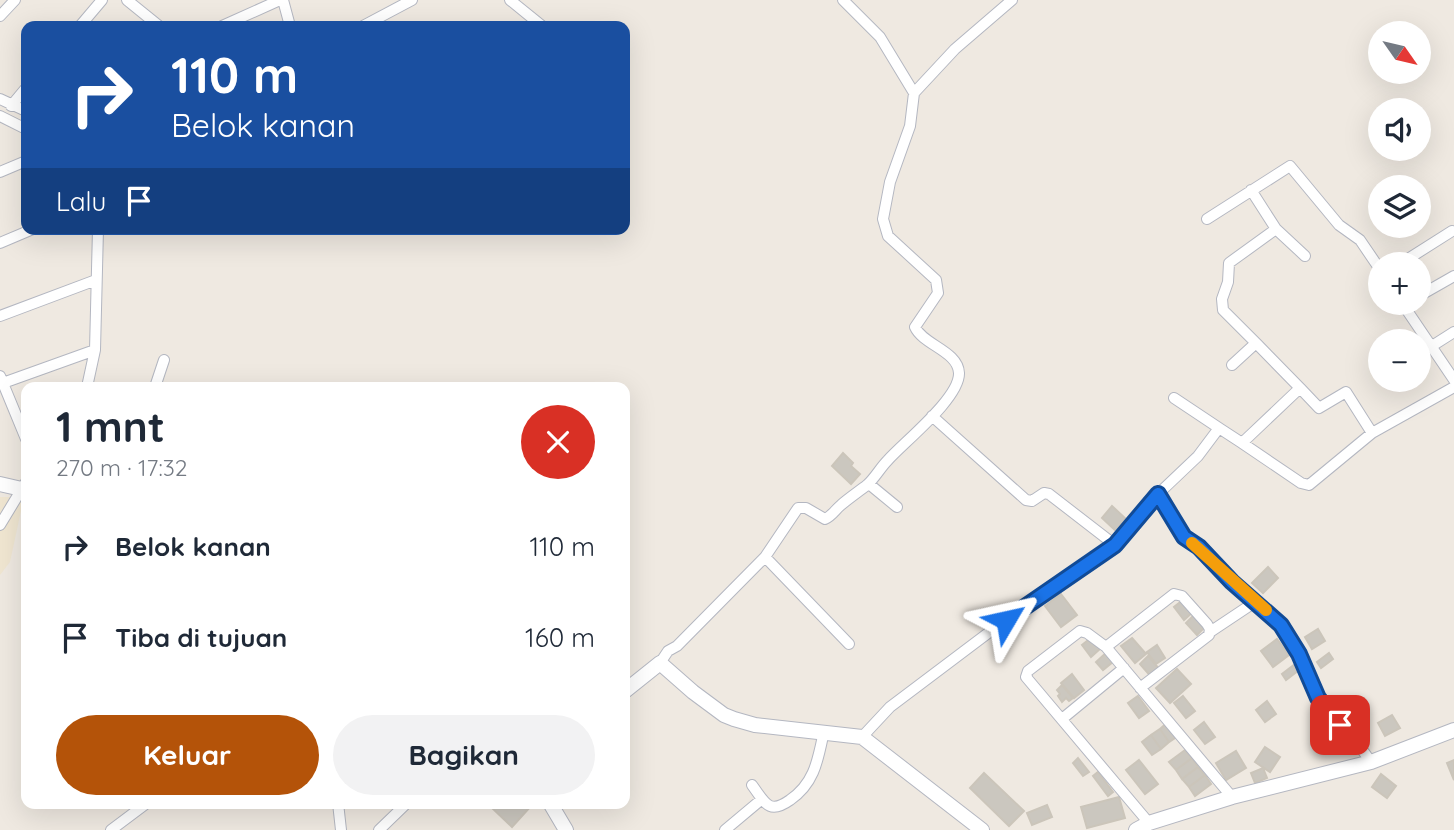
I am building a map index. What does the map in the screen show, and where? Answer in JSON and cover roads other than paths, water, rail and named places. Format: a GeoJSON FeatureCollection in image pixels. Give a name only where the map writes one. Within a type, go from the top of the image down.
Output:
{"type":"FeatureCollection","features":[{"type":"Feature","properties":{"kind":"main road"},"geometry":{"type":"LineString","coordinates":[[0,484],[21,486]]}},
{"type":"Feature","properties":{"kind":"main road"},"geometry":{"type":"LineString","coordinates":[[630,687],[660,663],[693,692],[724,715],[734,719],[755,725],[862,737],[982,830]]}},
{"type":"Feature","properties":{"kind":"main road"},"geometry":{"type":"LineString","coordinates":[[1142,827],[1232,797],[1371,762],[1454,730]]}},
{"type":"Feature","properties":{"kind":"main road"},"geometry":{"type":"LineString","coordinates":[[554,809],[566,830]]}},
{"type":"Feature","properties":{"kind":"street"},"geometry":{"type":"LineString","coordinates":[[0,16],[15,0]]}},
{"type":"Feature","properties":{"kind":"street"},"geometry":{"type":"LineString","coordinates":[[83,21],[102,0]]}},
{"type":"Feature","properties":{"kind":"street"},"geometry":{"type":"LineString","coordinates":[[127,0],[153,21]]}},
{"type":"Feature","properties":{"kind":"street"},"geometry":{"type":"LineString","coordinates":[[234,21],[282,0],[288,21]]}},
{"type":"Feature","properties":{"kind":"street"},"geometry":{"type":"LineString","coordinates":[[372,21],[412,0]]}},
{"type":"Feature","properties":{"kind":"street"},"geometry":{"type":"LineString","coordinates":[[510,0],[536,21]]}},
{"type":"Feature","properties":{"kind":"street"},"geometry":{"type":"LineString","coordinates":[[843,0],[880,37],[914,93]]}},
{"type":"Feature","properties":{"kind":"street"},"geometry":{"type":"LineString","coordinates":[[660,663],[668,651],[677,646],[765,557],[798,508],[806,508],[827,519],[869,484],[888,459],[932,416],[955,387],[959,376],[958,367],[952,359],[921,336],[915,327],[938,293],[938,283],[933,275],[888,236],[883,219],[890,181],[910,126],[914,93],[955,50],[1012,0]]}},
{"type":"Feature","properties":{"kind":"street"},"geometry":{"type":"LineString","coordinates":[[11,106],[21,94]]}},
{"type":"Feature","properties":{"kind":"street"},"geometry":{"type":"LineString","coordinates":[[0,99],[21,109]]}},
{"type":"Feature","properties":{"kind":"street"},"geometry":{"type":"LineString","coordinates":[[0,116],[21,126]]}},
{"type":"Feature","properties":{"kind":"street"},"geometry":{"type":"LineString","coordinates":[[0,172],[21,163]]}},
{"type":"Feature","properties":{"kind":"street"},"geometry":{"type":"LineString","coordinates":[[1206,219],[1290,166],[1339,225],[1360,240],[1368,252]]}},
{"type":"Feature","properties":{"kind":"street"},"geometry":{"type":"LineString","coordinates":[[1251,190],[1276,229],[1305,256]]}},
{"type":"Feature","properties":{"kind":"street"},"geometry":{"type":"LineString","coordinates":[[1276,229],[1229,263],[1227,287],[1222,299],[1223,310],[1321,408],[1346,392],[1372,433]]}},
{"type":"Feature","properties":{"kind":"street"},"geometry":{"type":"LineString","coordinates":[[1419,252],[1452,231]]}},
{"type":"Feature","properties":{"kind":"street"},"geometry":{"type":"LineString","coordinates":[[0,243],[21,234]]}},
{"type":"Feature","properties":{"kind":"street"},"geometry":{"type":"LineString","coordinates":[[89,382],[95,350],[98,235]]}},
{"type":"Feature","properties":{"kind":"street"},"geometry":{"type":"LineString","coordinates":[[1431,289],[1454,276]]}},
{"type":"Feature","properties":{"kind":"street"},"geometry":{"type":"LineString","coordinates":[[0,316],[96,279]]}},
{"type":"Feature","properties":{"kind":"street"},"geometry":{"type":"LineString","coordinates":[[1412,315],[1454,380]]}},
{"type":"Feature","properties":{"kind":"street"},"geometry":{"type":"LineString","coordinates":[[1432,346],[1454,332]]}},
{"type":"Feature","properties":{"kind":"street"},"geometry":{"type":"LineString","coordinates":[[1232,365],[1256,343]]}},
{"type":"Feature","properties":{"kind":"street"},"geometry":{"type":"LineString","coordinates":[[21,427],[1,379],[95,350]]}},
{"type":"Feature","properties":{"kind":"street"},"geometry":{"type":"LineString","coordinates":[[157,382],[164,360]]}},
{"type":"Feature","properties":{"kind":"street"},"geometry":{"type":"LineString","coordinates":[[1174,398],[1301,483],[1309,485],[1372,433],[1454,387]]}},
{"type":"Feature","properties":{"kind":"street"},"geometry":{"type":"LineString","coordinates":[[1242,443],[1300,388]]}},
{"type":"Feature","properties":{"kind":"street"},"geometry":{"type":"LineString","coordinates":[[932,416],[1026,500],[1032,501],[1049,494],[1115,545]]}},
{"type":"Feature","properties":{"kind":"street"},"geometry":{"type":"LineString","coordinates":[[862,737],[890,707],[1024,606],[1115,545],[1158,494],[1198,456],[1219,428]]}},
{"type":"Feature","properties":{"kind":"street"},"geometry":{"type":"LineString","coordinates":[[869,484],[897,507]]}},
{"type":"Feature","properties":{"kind":"street"},"geometry":{"type":"LineString","coordinates":[[0,525],[21,492]]}},
{"type":"Feature","properties":{"kind":"street"},"geometry":{"type":"LineString","coordinates":[[1158,494],[1184,537],[1199,547],[1232,582],[1281,625],[1299,654],[1318,698],[1371,762]]}},
{"type":"Feature","properties":{"kind":"street"},"geometry":{"type":"LineString","coordinates":[[765,557],[849,644]]}},
{"type":"Feature","properties":{"kind":"street"},"geometry":{"type":"LineString","coordinates":[[1106,647],[1174,594],[1182,596],[1209,626],[1210,632]]}},
{"type":"Feature","properties":{"kind":"street"},"geometry":{"type":"LineString","coordinates":[[1140,688],[1210,632],[1252,604]]}},
{"type":"Feature","properties":{"kind":"street"},"geometry":{"type":"LineString","coordinates":[[1142,827],[1062,719],[1026,677],[1028,671],[1080,631],[1106,647],[1232,797]]}},
{"type":"Feature","properties":{"kind":"street"},"geometry":{"type":"LineString","coordinates":[[1062,719],[1124,668]]}},
{"type":"Feature","properties":{"kind":"street"},"geometry":{"type":"LineString","coordinates":[[752,785],[767,805],[779,808],[807,786],[815,771],[824,732]]}},
{"type":"Feature","properties":{"kind":"street"},"geometry":{"type":"LineString","coordinates":[[725,830],[762,799]]}},
{"type":"Feature","properties":{"kind":"street"},"geometry":{"type":"LineString","coordinates":[[111,830],[139,809]]}},
{"type":"Feature","properties":{"kind":"street"},"geometry":{"type":"LineString","coordinates":[[340,809],[341,830]]}},
{"type":"Feature","properties":{"kind":"street"},"geometry":{"type":"LineString","coordinates":[[379,830],[401,809]]}}]}
